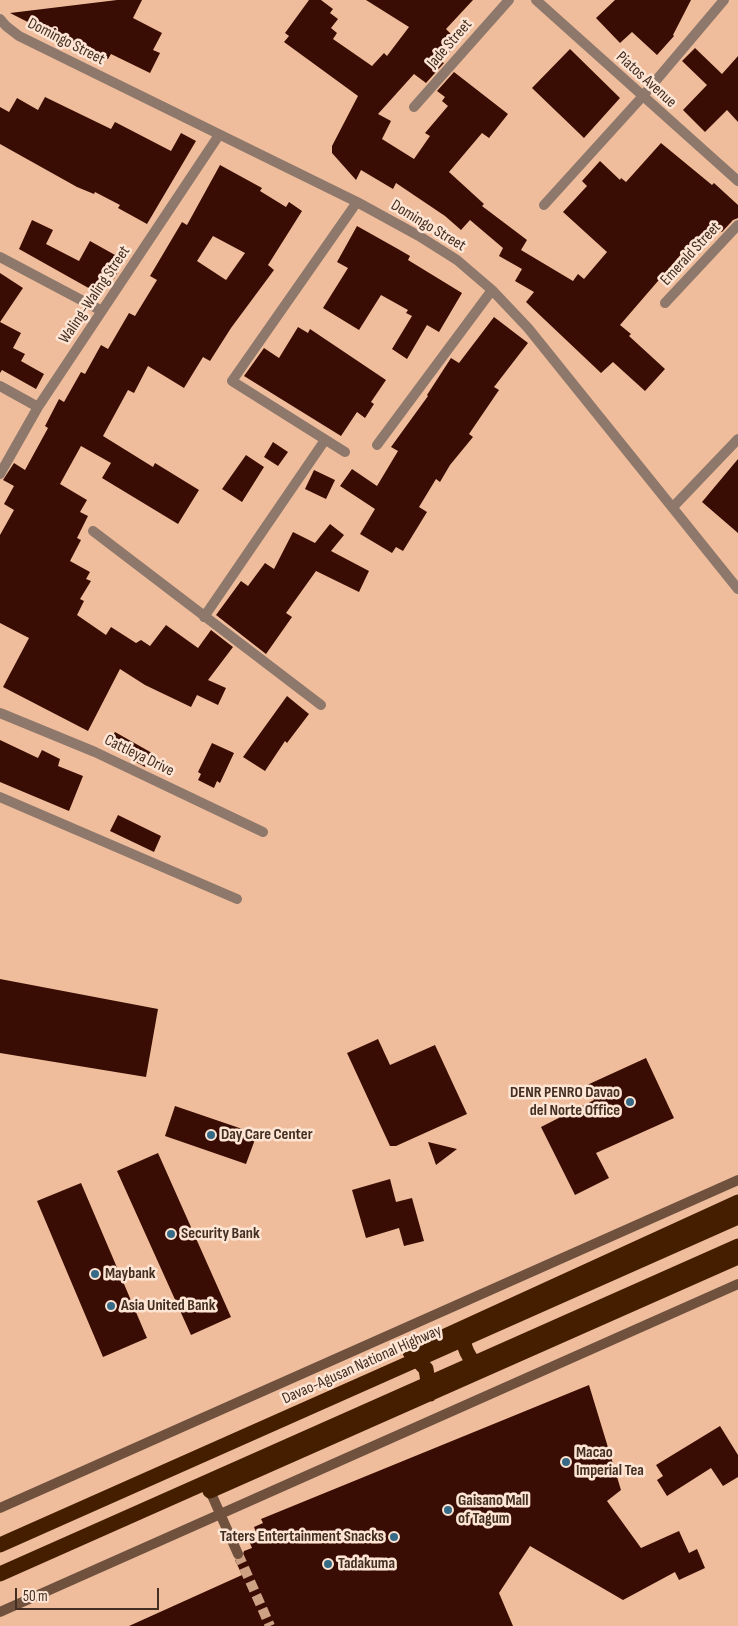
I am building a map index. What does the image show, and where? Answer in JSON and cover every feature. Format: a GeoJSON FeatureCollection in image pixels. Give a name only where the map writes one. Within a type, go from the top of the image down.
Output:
{"type":"FeatureCollection","features":[{"type":"Feature","properties":{"kind":"highway","name":"Davao-Agusan National Highway"},"geometry":{"type":"LineString","coordinates":[[430,1394],[426,1370],[410,1352],[738,1202]]}},
{"type":"Feature","properties":{"kind":"highway","name":"Davao-Agusan National Highway"},"geometry":{"type":"LineString","coordinates":[[0,1545],[738,1217]]}},
{"type":"Feature","properties":{"kind":"highway"},"geometry":{"type":"LineString","coordinates":[[0,1574],[738,1246]]}},
{"type":"Feature","properties":{"kind":"highway"},"geometry":{"type":"LineString","coordinates":[[210,1491],[738,1257]]}},
{"type":"Feature","properties":{"kind":"highway"},"geometry":{"type":"LineString","coordinates":[[463,1328],[466,1352],[482,1370]]}},
{"type":"Feature","properties":{"kind":"street","name":"Jade Street"},"geometry":{"type":"LineString","coordinates":[[414,108],[509,0]]}},
{"type":"Feature","properties":{"kind":"street","name":"Piatos Avenue"},"geometry":{"type":"LineString","coordinates":[[536,0],[738,182]]}},
{"type":"Feature","properties":{"kind":"street"},"geometry":{"type":"LineString","coordinates":[[544,204],[642,97],[724,0]]}},
{"type":"Feature","properties":{"kind":"street","name":"Domingo Street"},"geometry":{"type":"LineString","coordinates":[[0,19],[19,36],[357,202],[420,236],[457,260],[492,290],[528,328],[737,585]]}},
{"type":"Feature","properties":{"kind":"street","name":"Waling-Waling Street"},"geometry":{"type":"LineString","coordinates":[[0,474],[38,407],[219,134]]}},
{"type":"Feature","properties":{"kind":"street"},"geometry":{"type":"LineString","coordinates":[[345,452],[232,381],[357,202]]}},
{"type":"Feature","properties":{"kind":"street","name":"Emerald Street"},"geometry":{"type":"LineString","coordinates":[[666,304],[738,224]]}},
{"type":"Feature","properties":{"kind":"street"},"geometry":{"type":"LineString","coordinates":[[0,257],[102,311]]}},
{"type":"Feature","properties":{"kind":"street"},"geometry":{"type":"LineString","coordinates":[[377,446],[492,290]]}},
{"type":"Feature","properties":{"kind":"street"},"geometry":{"type":"LineString","coordinates":[[0,386],[38,407]]}},
{"type":"Feature","properties":{"kind":"street"},"geometry":{"type":"LineString","coordinates":[[672,506],[738,439]]}},
{"type":"Feature","properties":{"kind":"street"},"geometry":{"type":"LineString","coordinates":[[204,617],[325,440]]}},
{"type":"Feature","properties":{"kind":"street"},"geometry":{"type":"LineString","coordinates":[[93,532],[321,706]]}},
{"type":"Feature","properties":{"kind":"street","name":"Cattleya Drive"},"geometry":{"type":"LineString","coordinates":[[0,713],[95,752],[264,832]]}},
{"type":"Feature","properties":{"kind":"street"},"geometry":{"type":"LineString","coordinates":[[0,797],[237,899]]}},
{"type":"Feature","properties":{"kind":"street"},"geometry":{"type":"LineString","coordinates":[[0,1508],[738,1180]]}},
{"type":"Feature","properties":{"kind":"street"},"geometry":{"type":"LineString","coordinates":[[0,1612],[738,1284]]}},
{"type":"Feature","properties":{"kind":"street"},"geometry":{"type":"LineString","coordinates":[[210,1491],[238,1554]]}},
{"type":"Feature","properties":{"kind":"building"},"geometry":{"type":"Polygon","coordinates":[[[117,0],[142,0],[133,18],[162,33],[153,50],[160,53],[150,73],[111,54],[108,59],[77,43],[75,46],[10,13],[117,0]]]}},
{"type":"Feature","properties":{"kind":"building"},"geometry":{"type":"Polygon","coordinates":[[[309,0],[321,0],[333,9],[330,13],[338,19],[331,28],[337,33],[333,39],[372,66],[384,53],[387,56],[409,27],[366,0],[473,0],[446,29],[459,42],[441,61],[444,63],[426,83],[414,74],[378,114],[391,121],[382,139],[414,159],[430,136],[425,133],[448,106],[442,101],[445,97],[437,91],[454,72],[508,114],[489,138],[482,133],[449,172],[484,204],[482,206],[527,240],[521,250],[573,281],[578,274],[584,279],[607,252],[563,212],[587,186],[582,181],[600,161],[620,180],[621,178],[626,182],[661,143],[712,185],[714,183],[738,205],[738,218],[733,220],[722,232],[718,229],[704,244],[696,237],[620,325],[631,334],[629,336],[665,369],[645,391],[613,362],[601,373],[526,302],[534,292],[515,281],[522,269],[499,256],[503,248],[470,220],[461,230],[445,216],[396,183],[393,189],[361,170],[356,180],[332,153],[332,146],[358,96],[284,42],[289,36],[285,33],[309,0]]]}},
{"type":"Feature","properties":{"kind":"building"},"geometry":{"type":"Polygon","coordinates":[[[615,0],[691,0],[674,36],[657,55],[632,32],[620,43],[596,18],[615,0]]]}},
{"type":"Feature","properties":{"kind":"building"},"geometry":{"type":"Polygon","coordinates":[[[695,48],[722,74],[738,56],[738,122],[727,110],[705,132],[683,110],[707,85],[682,61],[695,48]]]}},
{"type":"Feature","properties":{"kind":"building"},"geometry":{"type":"Polygon","coordinates":[[[570,49],[620,98],[584,138],[532,88],[570,49]]]}},
{"type":"Feature","properties":{"kind":"building"},"geometry":{"type":"Polygon","coordinates":[[[45,97],[111,129],[115,122],[171,151],[181,133],[196,141],[147,224],[118,208],[120,205],[95,192],[94,194],[77,187],[0,144],[0,107],[9,112],[17,98],[38,110],[45,97]]]}},
{"type":"Feature","properties":{"kind":"building"},"geometry":{"type":"Polygon","coordinates":[[[220,165],[262,188],[260,191],[286,207],[289,202],[302,211],[268,265],[274,270],[231,328],[210,361],[203,357],[184,388],[148,366],[134,393],[128,390],[103,436],[153,467],[155,463],[199,490],[178,524],[102,478],[111,463],[81,446],[60,484],[87,500],[80,512],[88,516],[77,538],[81,540],[70,561],[90,572],[86,579],[91,581],[80,599],[84,601],[77,615],[106,635],[111,627],[136,643],[141,640],[150,646],[166,625],[198,648],[211,630],[233,647],[208,680],[226,688],[218,705],[197,695],[191,707],[145,685],[120,669],[88,731],[3,687],[29,638],[0,623],[0,535],[14,510],[4,504],[14,486],[3,480],[14,463],[25,470],[48,428],[45,426],[59,399],[64,402],[81,372],[85,374],[101,345],[108,349],[129,313],[135,316],[157,280],[150,276],[182,222],[187,225],[220,165]],[[213,236],[197,261],[226,280],[245,253],[213,236]]]}},
{"type":"Feature","properties":{"kind":"building"},"geometry":{"type":"Polygon","coordinates":[[[32,220],[53,230],[46,244],[79,261],[90,241],[124,260],[114,279],[110,277],[101,295],[19,249],[32,220]]]}},
{"type":"Feature","properties":{"kind":"building"},"geometry":{"type":"Polygon","coordinates":[[[357,226],[410,256],[408,260],[462,293],[439,332],[427,325],[407,359],[392,349],[412,316],[406,313],[408,310],[381,295],[359,330],[323,308],[348,268],[337,262],[357,226]]]}},
{"type":"Feature","properties":{"kind":"building"},"geometry":{"type":"Polygon","coordinates":[[[0,273],[23,288],[0,322],[0,273]]]}},
{"type":"Feature","properties":{"kind":"building"},"geometry":{"type":"Polygon","coordinates":[[[494,317],[528,343],[494,387],[499,390],[469,434],[473,437],[450,465],[440,482],[436,479],[419,507],[427,512],[403,551],[396,547],[392,553],[360,534],[375,509],[340,486],[352,469],[377,486],[398,451],[391,447],[428,396],[451,358],[459,363],[494,317]]]}},
{"type":"Feature","properties":{"kind":"building"},"geometry":{"type":"Polygon","coordinates":[[[0,322],[21,333],[13,348],[25,354],[21,361],[44,374],[36,389],[2,370],[0,373],[0,322]]]}},
{"type":"Feature","properties":{"kind":"building"},"geometry":{"type":"Polygon","coordinates":[[[298,327],[308,333],[310,329],[386,380],[371,402],[374,404],[365,418],[357,412],[341,436],[244,376],[264,348],[279,358],[298,327]]]}},
{"type":"Feature","properties":{"kind":"building"},"geometry":{"type":"Polygon","coordinates":[[[273,442],[288,452],[278,466],[264,457],[273,442]]]}},
{"type":"Feature","properties":{"kind":"building"},"geometry":{"type":"Polygon","coordinates":[[[246,455],[264,467],[242,502],[222,489],[246,455]]]}},
{"type":"Feature","properties":{"kind":"building"},"geometry":{"type":"Polygon","coordinates":[[[738,459],[738,533],[702,502],[738,459]]]}},
{"type":"Feature","properties":{"kind":"building"},"geometry":{"type":"Polygon","coordinates":[[[314,470],[335,480],[326,499],[305,489],[314,470]]]}},
{"type":"Feature","properties":{"kind":"building"},"geometry":{"type":"Polygon","coordinates":[[[330,524],[344,535],[331,551],[369,571],[359,592],[316,571],[286,613],[292,617],[266,654],[216,615],[241,581],[248,586],[265,563],[274,569],[293,532],[315,543],[330,524]]]}},
{"type":"Feature","properties":{"kind":"building"},"geometry":{"type":"Polygon","coordinates":[[[287,696],[309,714],[287,743],[285,741],[265,771],[243,757],[287,696]]]}},
{"type":"Feature","properties":{"kind":"building"},"geometry":{"type":"Polygon","coordinates":[[[115,732],[152,753],[145,767],[107,746],[115,732]]]}},
{"type":"Feature","properties":{"kind":"building"},"geometry":{"type":"Polygon","coordinates":[[[0,740],[38,758],[42,750],[60,759],[58,766],[83,776],[69,811],[0,782],[0,740]]]}},
{"type":"Feature","properties":{"kind":"building"},"geometry":{"type":"Polygon","coordinates":[[[212,743],[234,753],[220,783],[217,781],[214,788],[198,780],[201,774],[198,772],[212,743]]]}},
{"type":"Feature","properties":{"kind":"building"},"geometry":{"type":"Polygon","coordinates":[[[118,815],[161,836],[154,852],[110,831],[118,815]]]}},
{"type":"Feature","properties":{"kind":"building"},"geometry":{"type":"Polygon","coordinates":[[[0,979],[158,1009],[146,1077],[0,1053],[0,979]]]}},
{"type":"Feature","properties":{"kind":"building"},"geometry":{"type":"Polygon","coordinates":[[[378,1039],[390,1065],[435,1045],[467,1114],[396,1146],[390,1146],[347,1053],[378,1039]]]}},
{"type":"Feature","properties":{"kind":"building"},"geometry":{"type":"Polygon","coordinates":[[[646,1058],[674,1118],[596,1153],[609,1178],[575,1195],[541,1127],[594,1100],[587,1085],[646,1058]]]}},
{"type":"Feature","properties":{"kind":"building","name":"Day Care Center"},"geometry":{"type":"Polygon","coordinates":[[[175,1106],[257,1134],[246,1164],[165,1136],[175,1106]]]}},
{"type":"Feature","properties":{"kind":"building"},"geometry":{"type":"Polygon","coordinates":[[[428,1142],[457,1149],[436,1165],[428,1142]]]}},
{"type":"Feature","properties":{"kind":"building"},"geometry":{"type":"Polygon","coordinates":[[[158,1153],[231,1317],[191,1335],[117,1171],[158,1153]]]}},
{"type":"Feature","properties":{"kind":"building"},"geometry":{"type":"Polygon","coordinates":[[[390,1179],[396,1202],[412,1198],[424,1241],[404,1246],[399,1228],[366,1238],[352,1190],[390,1179]]]}},
{"type":"Feature","properties":{"kind":"building"},"geometry":{"type":"Polygon","coordinates":[[[81,1183],[147,1338],[103,1357],[37,1201],[81,1183]]]}},
{"type":"Feature","properties":{"kind":"building","name":"Gaisano Mall of Tagum"},"geometry":{"type":"Polygon","coordinates":[[[589,1385],[621,1490],[607,1501],[641,1548],[679,1531],[689,1553],[697,1549],[705,1568],[679,1580],[675,1572],[623,1600],[530,1546],[499,1593],[513,1626],[129,1626],[242,1575],[235,1560],[241,1560],[244,1551],[252,1548],[249,1541],[258,1537],[254,1527],[263,1523],[261,1519],[589,1385]]]}},
{"type":"Feature","properties":{"kind":"building"},"geometry":{"type":"Polygon","coordinates":[[[720,1426],[738,1455],[738,1477],[723,1486],[711,1468],[667,1496],[657,1480],[663,1476],[656,1465],[720,1426]]]}},
{"type":"Feature","properties":{"kind":"tunnel"},"geometry":{"type":"LineString","coordinates":[[238,1554],[270,1626]]}},
{"type":"Feature","properties":{"kind":"place","name":"DENR PENRO Davao del Norte Office"},"geometry":{"type":"Point","coordinates":[630,1102]}},
{"type":"Feature","properties":{"kind":"place","name":"Day Care Center"},"geometry":{"type":"Point","coordinates":[211,1135]}},
{"type":"Feature","properties":{"kind":"place","name":"Security Bank"},"geometry":{"type":"Point","coordinates":[171,1234]}},
{"type":"Feature","properties":{"kind":"place","name":"Maybank"},"geometry":{"type":"Point","coordinates":[95,1274]}},
{"type":"Feature","properties":{"kind":"place","name":"Asia United Bank"},"geometry":{"type":"Point","coordinates":[111,1306]}},
{"type":"Feature","properties":{"kind":"place","name":"Macao Imperial Tea"},"geometry":{"type":"Point","coordinates":[566,1462]}},
{"type":"Feature","properties":{"kind":"place","name":"Gaisano Mall of Tagum"},"geometry":{"type":"Point","coordinates":[448,1510]}},
{"type":"Feature","properties":{"kind":"place","name":"Taters Entertainment Snacks"},"geometry":{"type":"Point","coordinates":[394,1537]}},
{"type":"Feature","properties":{"kind":"place","name":"Tadakuma"},"geometry":{"type":"Point","coordinates":[328,1564]}}]}
